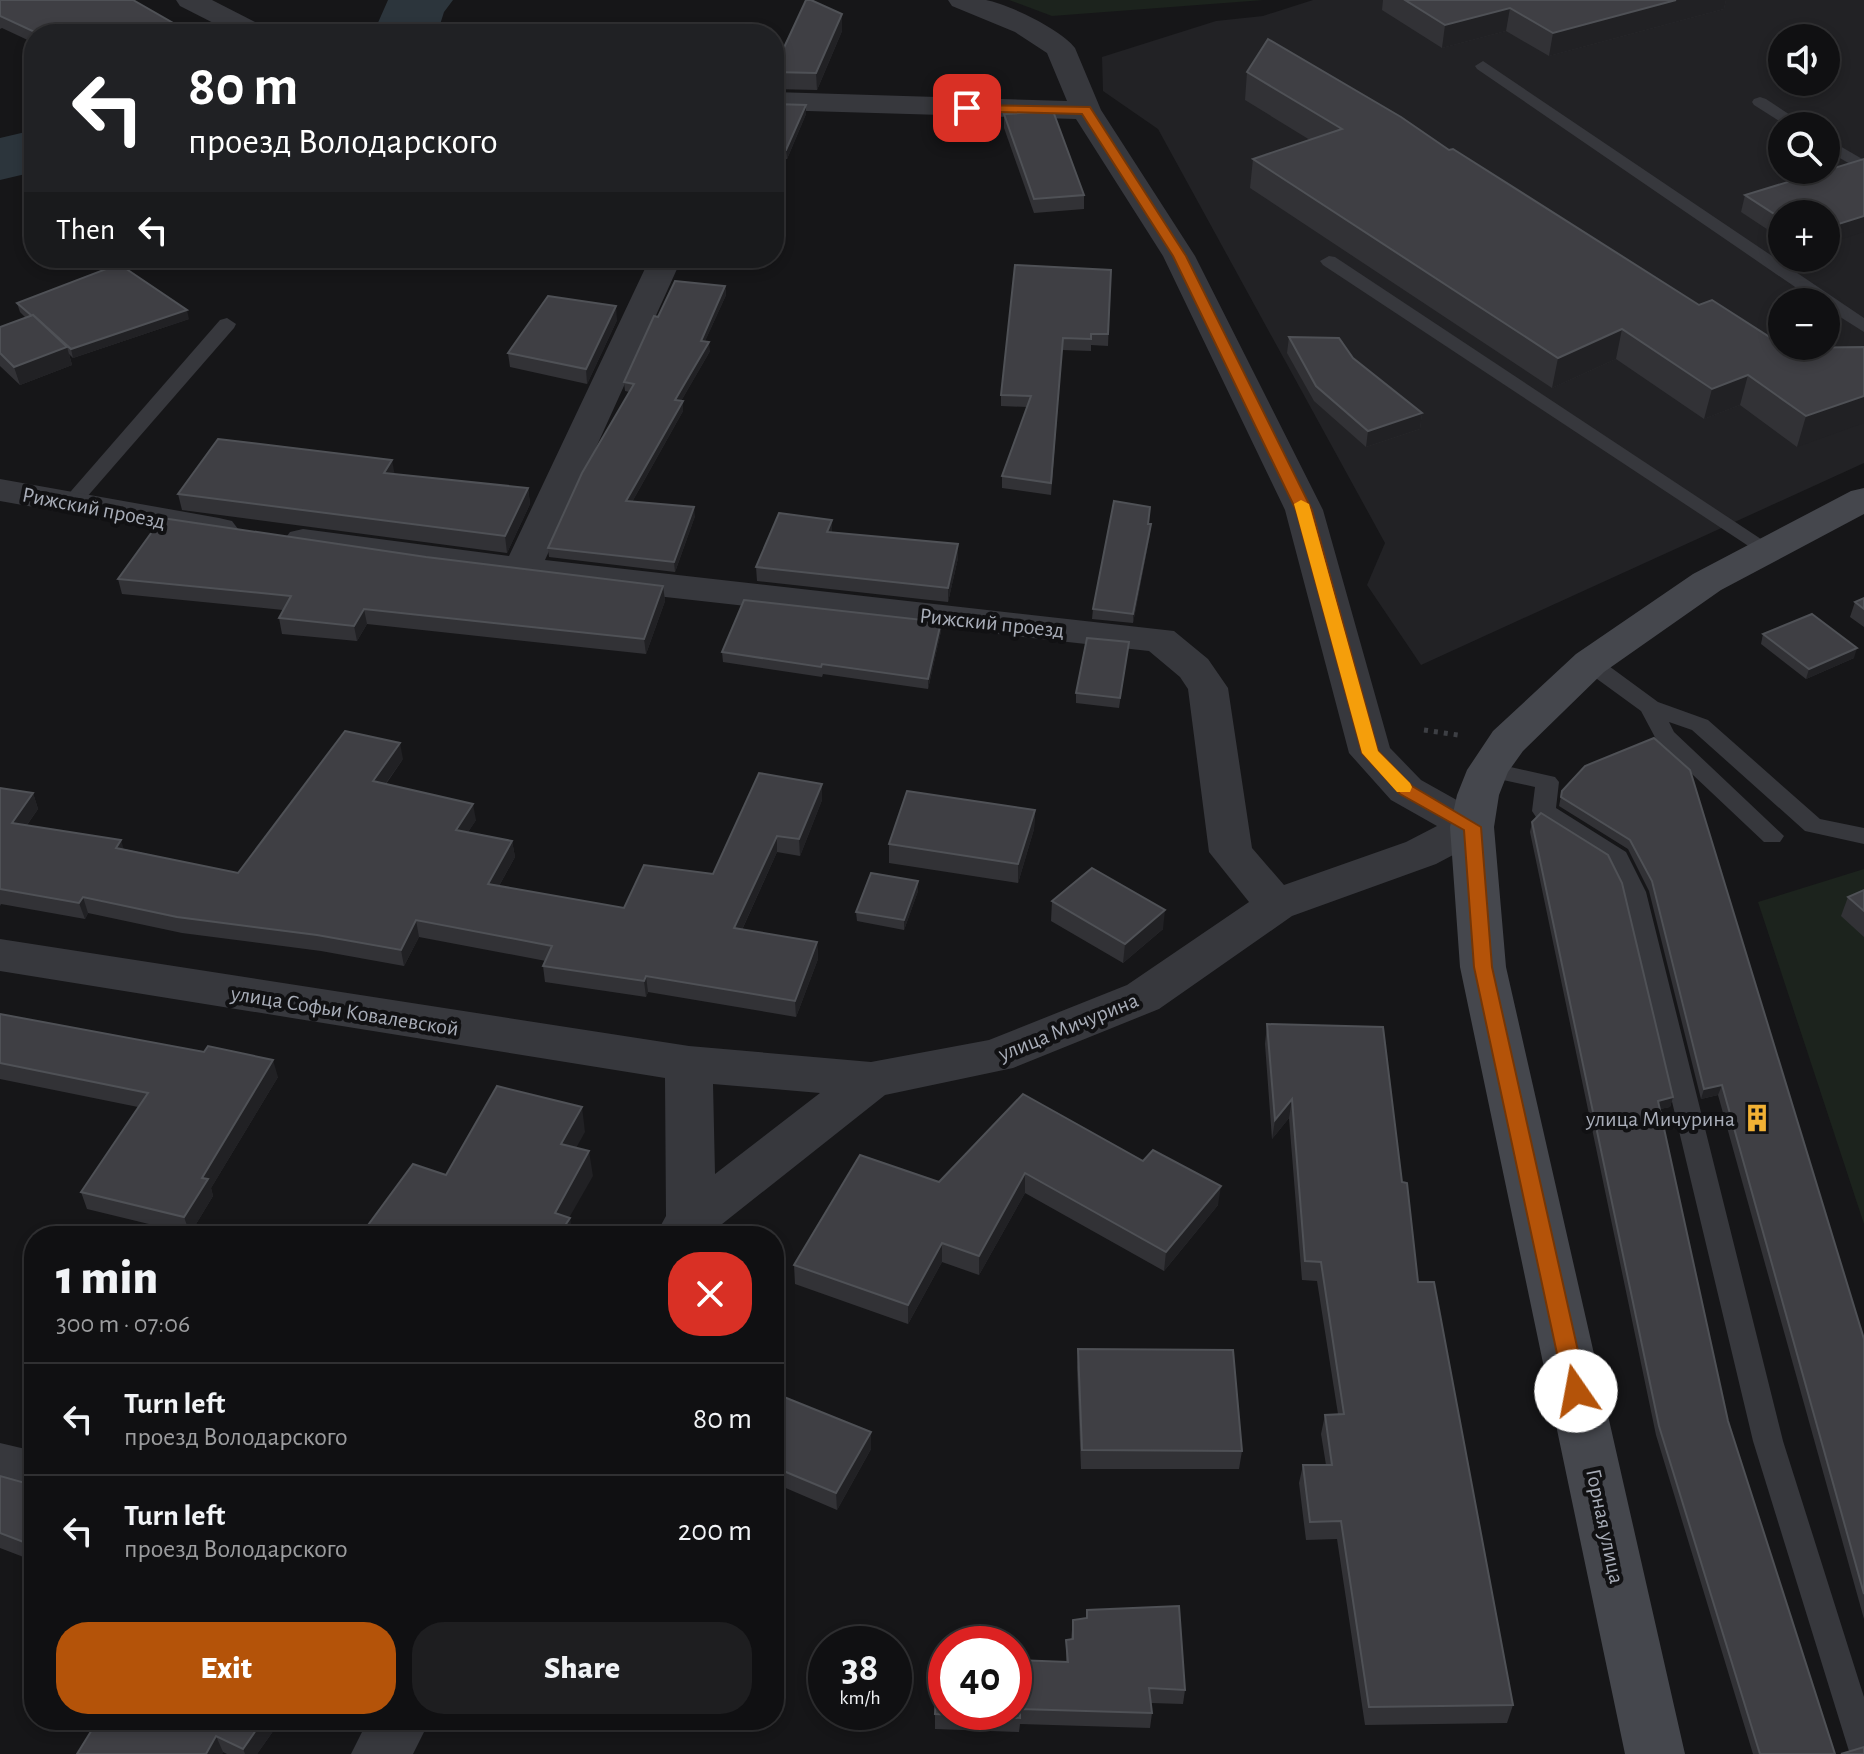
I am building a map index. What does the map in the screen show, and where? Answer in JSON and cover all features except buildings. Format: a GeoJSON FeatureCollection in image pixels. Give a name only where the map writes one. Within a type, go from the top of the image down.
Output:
{"type":"FeatureCollection","features":[{"type":"Feature","properties":{"kind":"street"},"geometry":{"type":"LineString","coordinates":[[190,0],[237,24]]}},
{"type":"Feature","properties":{"kind":"street"},"geometry":{"type":"LineString","coordinates":[[962,0],[1025,26],[1060,48],[1086,110],[1179,256],[1304,510],[1370,753],[1406,790],[1472,827],[1478,795],[1488,770],[1508,741],[1590,663],[1707,582],[1864,499]]}},
{"type":"Feature","properties":{"kind":"street"},"geometry":{"type":"LineString","coordinates":[[784,101],[834,100],[994,110],[1086,110]]}},
{"type":"Feature","properties":{"kind":"street"},"geometry":{"type":"LineString","coordinates":[[522,569],[661,268]]}},
{"type":"Feature","properties":{"kind":"street","name":"Рижский проезд"},"geometry":{"type":"LineString","coordinates":[[0,490],[168,522],[522,569],[1160,640],[1194,668],[1208,688],[1231,852],[1276,905]]}},
{"type":"Feature","properties":{"kind":"street","name":"улица Мичурина"},"geometry":{"type":"LineString","coordinates":[[688,1226],[871,1080],[996,1056],[1143,997],[1276,905],[1421,853],[1472,827]]}},
{"type":"Feature","properties":{"kind":"street","name":"Горная улица"},"geometry":{"type":"LineString","coordinates":[[1472,827],[1483,967],[1655,1754]]}},
{"type":"Feature","properties":{"kind":"street","name":"улица Софьи Ковалевской"},"geometry":{"type":"LineString","coordinates":[[0,955],[689,1064],[871,1080]]}},
{"type":"Feature","properties":{"kind":"street"},"geometry":{"type":"LineString","coordinates":[[685,1226],[689,1064]]}},
{"type":"Feature","properties":{"kind":"street"},"geometry":{"type":"LineString","coordinates":[[0,1466],[24,1472]]}},
{"type":"Feature","properties":{"kind":"street"},"geometry":{"type":"LineString","coordinates":[[381,1754],[394,1730]]}},
{"type":"Feature","properties":{"kind":"lane"},"geometry":{"type":"LineString","coordinates":[[1483,66],[1864,326]]}},
{"type":"Feature","properties":{"kind":"lane"},"geometry":{"type":"LineString","coordinates":[[1760,102],[1776,112]]}},
{"type":"Feature","properties":{"kind":"lane"},"geometry":{"type":"LineString","coordinates":[[1840,152],[1864,167]]}},
{"type":"Feature","properties":{"kind":"lane"},"geometry":{"type":"LineString","coordinates":[[1329,261],[1766,549]]}},
{"type":"Feature","properties":{"kind":"lane"},"geometry":{"type":"LineString","coordinates":[[72,502],[227,324]]}},
{"type":"Feature","properties":{"kind":"lane"},"geometry":{"type":"LineString","coordinates":[[1590,663],[1650,707],[1700,725],[1813,825],[1864,836]]}},
{"type":"Feature","properties":{"kind":"lane"},"geometry":{"type":"LineString","coordinates":[[1650,707],[1665,736],[1772,836]]}},
{"type":"Feature","properties":{"kind":"lane"},"geometry":{"type":"LineString","coordinates":[[1488,770],[1547,782],[1544,811],[1618,858],[1634,892],[1768,1441],[1864,1748]]}},
{"type":"Feature","properties":{"kind":"shaded area"},"geometry":{"type":"Polygon","coordinates":[[[1009,0],[1264,0],[1052,16],[1009,0]]]}},
{"type":"Feature","properties":{"kind":"shaded area"},"geometry":{"type":"Polygon","coordinates":[[[1313,0],[1864,0],[1864,463],[1421,665],[1367,585],[1385,543],[1158,129],[1103,91],[1102,57],[1216,21],[1263,16],[1313,0]]]}},
{"type":"Feature","properties":{"kind":"shaded area"},"geometry":{"type":"Polygon","coordinates":[[[1864,869],[1864,1224],[1758,902],[1864,869]]]}},
{"type":"Feature","properties":{"kind":"waterway"},"geometry":{"type":"LineString","coordinates":[[408,24],[413,10],[421,0]]}},
{"type":"Feature","properties":{"kind":"waterway"},"geometry":{"type":"LineString","coordinates":[[0,159],[24,153]]}},
{"type":"Feature","properties":{"kind":"slow traffic"},"geometry":{"type":"LineString","coordinates":[[1301,504],[1370,753],[1403,787]]}},
{"type":"Feature","properties":{"kind":"place","name":"улица Мичурина"},"geometry":{"type":"Point","coordinates":[1757,1118]}},
{"type":"Feature","properties":{"kind":"route"},"geometry":{"type":"LineString","coordinates":[[967,108],[1086,110],[1179,256],[1304,510],[1370,753],[1406,790],[1472,827],[1483,967],[1576,1391]]}}]}
